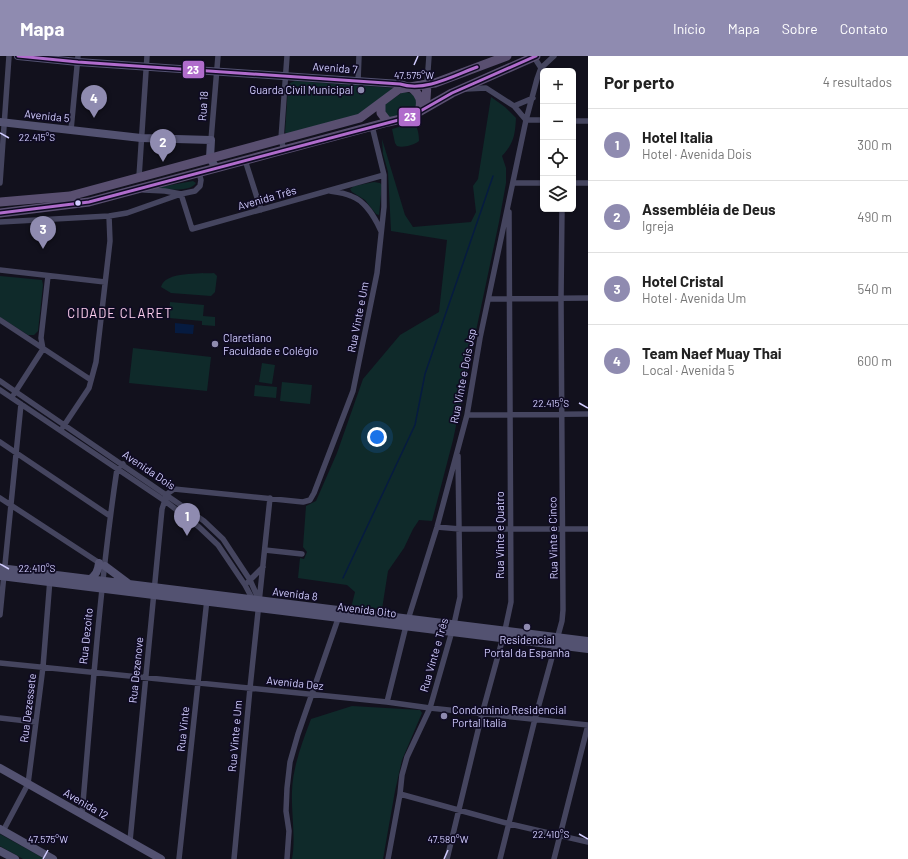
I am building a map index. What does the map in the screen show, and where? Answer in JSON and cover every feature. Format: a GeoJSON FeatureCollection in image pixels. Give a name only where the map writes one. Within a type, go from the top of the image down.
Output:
{"type":"FeatureCollection","features":[{"type":"Feature","properties":{"kind":"main road"},"geometry":{"type":"LineString","coordinates":[[0,213],[89,202],[410,117],[449,94],[535,56]]}},
{"type":"Feature","properties":{"kind":"main road"},"geometry":{"type":"LineString","coordinates":[[0,202],[70,196],[360,118],[381,104],[399,89],[435,83],[502,57]]}},
{"type":"Feature","properties":{"kind":"main road"},"geometry":{"type":"LineString","coordinates":[[418,113],[426,99],[427,84]]}},
{"type":"Feature","properties":{"kind":"main road"},"geometry":{"type":"LineString","coordinates":[[410,87],[416,91],[419,98],[421,105],[418,113]]}},
{"type":"Feature","properties":{"kind":"main road"},"geometry":{"type":"LineString","coordinates":[[381,104],[381,114],[388,122]]}},
{"type":"Feature","properties":{"kind":"main road"},"geometry":{"type":"LineString","coordinates":[[372,126],[371,120],[373,113],[381,104]]}},
{"type":"Feature","properties":{"kind":"main road"},"geometry":{"type":"LineString","coordinates":[[296,135],[296,140],[300,146]]}},
{"type":"Feature","properties":{"kind":"main road"},"geometry":{"type":"LineString","coordinates":[[262,144],[266,149],[264,155]]}},
{"type":"Feature","properties":{"kind":"street"},"geometry":{"type":"LineString","coordinates":[[0,183],[2,123],[9,56]]}},
{"type":"Feature","properties":{"kind":"street","name":"Avenida 7"},"geometry":{"type":"LineString","coordinates":[[18,56],[78,59],[146,67],[400,84],[410,87]]}},
{"type":"Feature","properties":{"kind":"street"},"geometry":{"type":"LineString","coordinates":[[139,177],[147,56]]}},
{"type":"Feature","properties":{"kind":"street","name":"Rua 18"},"geometry":{"type":"LineString","coordinates":[[210,158],[218,56]]}},
{"type":"Feature","properties":{"kind":"street"},"geometry":{"type":"LineString","coordinates":[[284,150],[281,139],[287,56]]}},
{"type":"Feature","properties":{"kind":"street"},"geometry":{"type":"LineString","coordinates":[[358,81],[359,56]]}},
{"type":"Feature","properties":{"kind":"street"},"geometry":{"type":"LineString","coordinates":[[427,84],[429,56]]}},
{"type":"Feature","properties":{"kind":"street"},"geometry":{"type":"LineString","coordinates":[[535,56],[541,68]]}},
{"type":"Feature","properties":{"kind":"street","name":"Rua Vinte e Dois Jsp"},"geometry":{"type":"LineString","coordinates":[[541,68],[554,56]]}},
{"type":"Feature","properties":{"kind":"street"},"geometry":{"type":"LineString","coordinates":[[72,130],[78,59]]}},
{"type":"Feature","properties":{"kind":"street","name":"Rua Vinte e Dois Jsp"},"geometry":{"type":"LineString","coordinates":[[387,702],[407,622],[437,527],[467,415],[480,338],[526,120],[540,71]]}},
{"type":"Feature","properties":{"kind":"street"},"geometry":{"type":"LineString","coordinates":[[462,88],[470,90],[486,88],[514,106],[526,120],[540,120]]}},
{"type":"Feature","properties":{"kind":"street"},"geometry":{"type":"LineString","coordinates":[[514,106],[532,98]]}},
{"type":"Feature","properties":{"kind":"street"},"geometry":{"type":"LineString","coordinates":[[576,121],[588,121]]}},
{"type":"Feature","properties":{"kind":"street","name":"Avenida 5"},"geometry":{"type":"LineString","coordinates":[[2,123],[141,138],[211,140]]}},
{"type":"Feature","properties":{"kind":"street","name":"Rua Vinte e Um"},"geometry":{"type":"LineString","coordinates":[[234,859],[257,606],[263,567],[270,498],[305,502],[310,500],[314,493],[353,392],[377,273],[384,207],[384,175],[372,126]]}},
{"type":"Feature","properties":{"kind":"street"},"geometry":{"type":"LineString","coordinates":[[210,158],[216,168]]}},
{"type":"Feature","properties":{"kind":"street"},"geometry":{"type":"LineString","coordinates":[[245,160],[261,210]]}},
{"type":"Feature","properties":{"kind":"street"},"geometry":{"type":"LineString","coordinates":[[0,222],[109,216],[127,213],[180,194],[196,191],[200,186],[201,180],[199,173]]}},
{"type":"Feature","properties":{"kind":"street","name":"Avenida Três"},"geometry":{"type":"LineString","coordinates":[[180,194],[192,229],[384,175]]}},
{"type":"Feature","properties":{"kind":"street"},"geometry":{"type":"LineString","coordinates":[[513,182],[540,183]]}},
{"type":"Feature","properties":{"kind":"street"},"geometry":{"type":"LineString","coordinates":[[576,183],[588,183]]}},
{"type":"Feature","properties":{"kind":"street"},"geometry":{"type":"LineString","coordinates":[[127,192],[149,190],[180,194]]}},
{"type":"Feature","properties":{"kind":"street"},"geometry":{"type":"LineString","coordinates":[[330,190],[353,196],[363,204],[374,218],[381,232]]}},
{"type":"Feature","properties":{"kind":"street","name":"Rua Vinte e Quatro"},"geometry":{"type":"LineString","coordinates":[[447,859],[482,714],[504,634],[510,602],[509,202]]}},
{"type":"Feature","properties":{"kind":"street","name":"Rua Vinte e Cinco"},"geometry":{"type":"LineString","coordinates":[[500,859],[510,824],[535,719],[562,621],[564,597],[561,414],[562,212]]}},
{"type":"Feature","properties":{"kind":"street"},"geometry":{"type":"LineString","coordinates":[[61,430],[88,388],[96,362],[110,241],[109,216]]}},
{"type":"Feature","properties":{"kind":"street"},"geometry":{"type":"LineString","coordinates":[[0,270],[105,282]]}},
{"type":"Feature","properties":{"kind":"street"},"geometry":{"type":"LineString","coordinates":[[12,397],[43,349],[41,338],[48,276]]}},
{"type":"Feature","properties":{"kind":"street"},"geometry":{"type":"LineString","coordinates":[[489,300],[588,298]]}},
{"type":"Feature","properties":{"kind":"street"},"geometry":{"type":"LineString","coordinates":[[0,320],[91,380]]}},
{"type":"Feature","properties":{"kind":"street","name":"Avenida Dois"},"geometry":{"type":"LineString","coordinates":[[0,381],[167,494],[204,521],[223,539],[250,580],[257,606]]}},
{"type":"Feature","properties":{"kind":"street","name":"Avenida Dois"},"geometry":{"type":"LineString","coordinates":[[0,390],[111,464],[199,526],[218,545],[245,585],[257,606]]}},
{"type":"Feature","properties":{"kind":"street"},"geometry":{"type":"LineString","coordinates":[[0,615],[2,573],[12,504],[21,404]]}},
{"type":"Feature","properties":{"kind":"street"},"geometry":{"type":"LineString","coordinates":[[467,415],[588,414]]}},
{"type":"Feature","properties":{"kind":"street"},"geometry":{"type":"LineString","coordinates":[[0,442],[110,516]]}},
{"type":"Feature","properties":{"kind":"street","name":"Rua Vinte e Três"},"geometry":{"type":"LineString","coordinates":[[388,859],[402,776],[407,757],[430,708],[453,628],[460,597],[458,449]]}},
{"type":"Feature","properties":{"kind":"street"},"geometry":{"type":"LineString","coordinates":[[111,464],[115,459]]}},
{"type":"Feature","properties":{"kind":"street","name":"Rua Dezoito"},"geometry":{"type":"LineString","coordinates":[[82,814],[103,585],[100,563],[106,555],[110,516],[118,469],[122,464]]}},
{"type":"Feature","properties":{"kind":"street"},"geometry":{"type":"LineString","coordinates":[[167,494],[174,489],[270,498]]}},
{"type":"Feature","properties":{"kind":"street","name":"Rua Dezenove"},"geometry":{"type":"LineString","coordinates":[[130,841],[162,513],[167,494]]}},
{"type":"Feature","properties":{"kind":"street"},"geometry":{"type":"LineString","coordinates":[[0,498],[12,504],[130,585]]}},
{"type":"Feature","properties":{"kind":"street"},"geometry":{"type":"LineString","coordinates":[[437,527],[510,530],[588,529]]}},
{"type":"Feature","properties":{"kind":"street"},"geometry":{"type":"LineString","coordinates":[[265,550],[302,554]]}},
{"type":"Feature","properties":{"kind":"street"},"geometry":{"type":"LineString","coordinates":[[89,580],[95,576],[99,569],[100,563],[106,555]]}},
{"type":"Feature","properties":{"kind":"street"},"geometry":{"type":"LineString","coordinates":[[245,585],[263,567]]}},
{"type":"Feature","properties":{"kind":"street"},"geometry":{"type":"LineString","coordinates":[[2,573],[207,598]]}},
{"type":"Feature","properties":{"kind":"street"},"geometry":{"type":"LineString","coordinates":[[50,578],[89,580],[103,585],[130,585],[154,591]]}},
{"type":"Feature","properties":{"kind":"street","name":"Rua Dezessete"},"geometry":{"type":"LineString","coordinates":[[1,830],[28,784],[43,667],[50,578]]}},
{"type":"Feature","properties":{"kind":"street","name":"Avenida Oito"},"geometry":{"type":"LineString","coordinates":[[207,598],[257,606],[340,614],[504,634],[556,641],[588,649]]}},
{"type":"Feature","properties":{"kind":"street","name":"Rua Vinte"},"geometry":{"type":"LineString","coordinates":[[179,859],[207,598]]}},
{"type":"Feature","properties":{"kind":"street"},"geometry":{"type":"LineString","coordinates":[[287,859],[288,831],[286,810],[290,762],[298,734],[340,614]]}},
{"type":"Feature","properties":{"kind":"street"},"geometry":{"type":"LineString","coordinates":[[556,641],[588,641]]}},
{"type":"Feature","properties":{"kind":"street","name":"Avenida Dez"},"geometry":{"type":"LineString","coordinates":[[0,663],[94,671],[588,725]]}},
{"type":"Feature","properties":{"kind":"street"},"geometry":{"type":"LineString","coordinates":[[0,718],[36,722]]}},
{"type":"Feature","properties":{"kind":"street"},"geometry":{"type":"LineString","coordinates":[[554,859],[588,725]]}},
{"type":"Feature","properties":{"kind":"street","name":"Avenida 12"},"geometry":{"type":"LineString","coordinates":[[0,768],[161,859]]}},
{"type":"Feature","properties":{"kind":"street"},"geometry":{"type":"LineString","coordinates":[[400,794],[510,824],[588,842]]}},
{"type":"Feature","properties":{"kind":"street"},"geometry":{"type":"LineString","coordinates":[[1,830],[53,859]]}},
{"type":"Feature","properties":{"kind":"street"},"geometry":{"type":"LineString","coordinates":[[0,851],[15,859]]}},
{"type":"Feature","properties":{"kind":"street"},"geometry":{"type":"LineString","coordinates":[[0,857],[4,859]]}},
{"type":"Feature","properties":{"kind":"green space"},"geometry":{"type":"Polygon","coordinates":[[[295,81],[393,88],[359,117],[288,136],[285,132],[288,87],[290,83],[295,81]]]}},
{"type":"Feature","properties":{"kind":"green space"},"geometry":{"type":"Polygon","coordinates":[[[403,92],[408,92],[416,98],[415,109],[413,113],[390,119],[382,110],[384,105],[403,92]]]}},
{"type":"Feature","properties":{"kind":"green space"},"geometry":{"type":"Polygon","coordinates":[[[491,97],[505,107],[516,118],[515,129],[511,143],[502,156],[506,168],[506,183],[499,222],[453,440],[432,521],[419,520],[404,548],[388,571],[382,609],[353,608],[352,604],[355,592],[347,585],[298,578],[300,558],[304,559],[307,552],[303,547],[306,506],[316,501],[337,453],[363,379],[400,335],[439,312],[447,240],[391,231],[388,172],[383,154],[382,139],[405,215],[413,227],[471,222],[476,212],[473,186],[478,179],[491,97]]]}},
{"type":"Feature","properties":{"kind":"green space"},"geometry":{"type":"Polygon","coordinates":[[[413,123],[417,128],[419,141],[408,146],[397,146],[392,129],[413,123]]]}},
{"type":"Feature","properties":{"kind":"green space"},"geometry":{"type":"Polygon","coordinates":[[[193,181],[196,183],[185,189],[161,189],[160,187],[193,181]]]}},
{"type":"Feature","properties":{"kind":"green space"},"geometry":{"type":"Polygon","coordinates":[[[374,182],[382,185],[379,215],[376,214],[365,200],[352,192],[350,189],[354,186],[374,182]]]}},
{"type":"Feature","properties":{"kind":"green space"},"geometry":{"type":"Polygon","coordinates":[[[214,273],[217,276],[215,292],[211,296],[171,293],[161,287],[169,278],[176,276],[184,274],[214,273]]]}},
{"type":"Feature","properties":{"kind":"green space"},"geometry":{"type":"Polygon","coordinates":[[[0,276],[42,280],[43,285],[38,331],[34,335],[28,335],[0,317],[0,276]]]}},
{"type":"Feature","properties":{"kind":"green space"},"geometry":{"type":"Polygon","coordinates":[[[170,302],[204,305],[203,316],[215,317],[215,326],[202,325],[202,321],[169,318],[170,302]]]}},
{"type":"Feature","properties":{"kind":"green space"},"geometry":{"type":"Polygon","coordinates":[[[133,348],[211,357],[207,391],[129,383],[133,348]]]}},
{"type":"Feature","properties":{"kind":"green space"},"geometry":{"type":"Polygon","coordinates":[[[262,363],[275,365],[272,384],[259,382],[262,363]]]}},
{"type":"Feature","properties":{"kind":"green space"},"geometry":{"type":"Polygon","coordinates":[[[282,382],[312,385],[310,404],[280,401],[282,382]]]}},
{"type":"Feature","properties":{"kind":"green space"},"geometry":{"type":"Polygon","coordinates":[[[255,385],[277,387],[276,398],[254,396],[255,385]]]}},
{"type":"Feature","properties":{"kind":"green space"},"geometry":{"type":"Polygon","coordinates":[[[352,706],[420,710],[422,713],[402,760],[383,859],[292,859],[294,843],[292,799],[294,773],[298,755],[311,719],[352,706]]]}},
{"type":"Feature","properties":{"kind":"green space"},"geometry":{"type":"Polygon","coordinates":[[[0,834],[45,859],[23,859],[0,846],[0,834]]]}},
{"type":"Feature","properties":{"kind":"water"},"geometry":{"type":"Polygon","coordinates":[[[175,323],[194,325],[193,334],[175,333],[175,323]]]}},
{"type":"Feature","properties":{"kind":"waterway"},"geometry":{"type":"LineString","coordinates":[[343,578],[415,425],[425,374],[493,176]]}},
{"type":"Feature","properties":{"kind":"transit line","name":"23"},"geometry":{"type":"LineString","coordinates":[[18,56],[78,62],[400,84],[410,86],[429,85],[477,67]]}},
{"type":"Feature","properties":{"kind":"transit line","name":"23"},"geometry":{"type":"LineString","coordinates":[[0,213],[89,202],[410,117],[452,93],[536,56]]}},
{"type":"Feature","properties":{"kind":"place","name":"Guarda Civil Municipal"},"geometry":{"type":"Point","coordinates":[361,90]}},
{"type":"Feature","properties":{"kind":"place","name":"Team Naef Muay Thai"},"geometry":{"type":"Point","coordinates":[94,118]}},
{"type":"Feature","properties":{"kind":"place","name":"Assembléia de Deus"},"geometry":{"type":"Point","coordinates":[163,162]}},
{"type":"Feature","properties":{"kind":"place","name":"Hotel Cristal"},"geometry":{"type":"Point","coordinates":[43,249]}},
{"type":"Feature","properties":{"kind":"place","name":"Claretiano Faculdade e Colégio"},"geometry":{"type":"Point","coordinates":[215,344]}},
{"type":"Feature","properties":{"kind":"place","name":"Hotel Italia"},"geometry":{"type":"Point","coordinates":[187,536]}},
{"type":"Feature","properties":{"kind":"place","name":"Residencial Portal da Espanha"},"geometry":{"type":"Point","coordinates":[527,627]}},
{"type":"Feature","properties":{"kind":"place","name":"Condominio Residencial Portal Italia"},"geometry":{"type":"Point","coordinates":[444,716]}},
{"type":"Feature","properties":{"kind":"district","name":"CIDADE CLARET"},"geometry":{"type":"Point","coordinates":[120,313]}}]}
